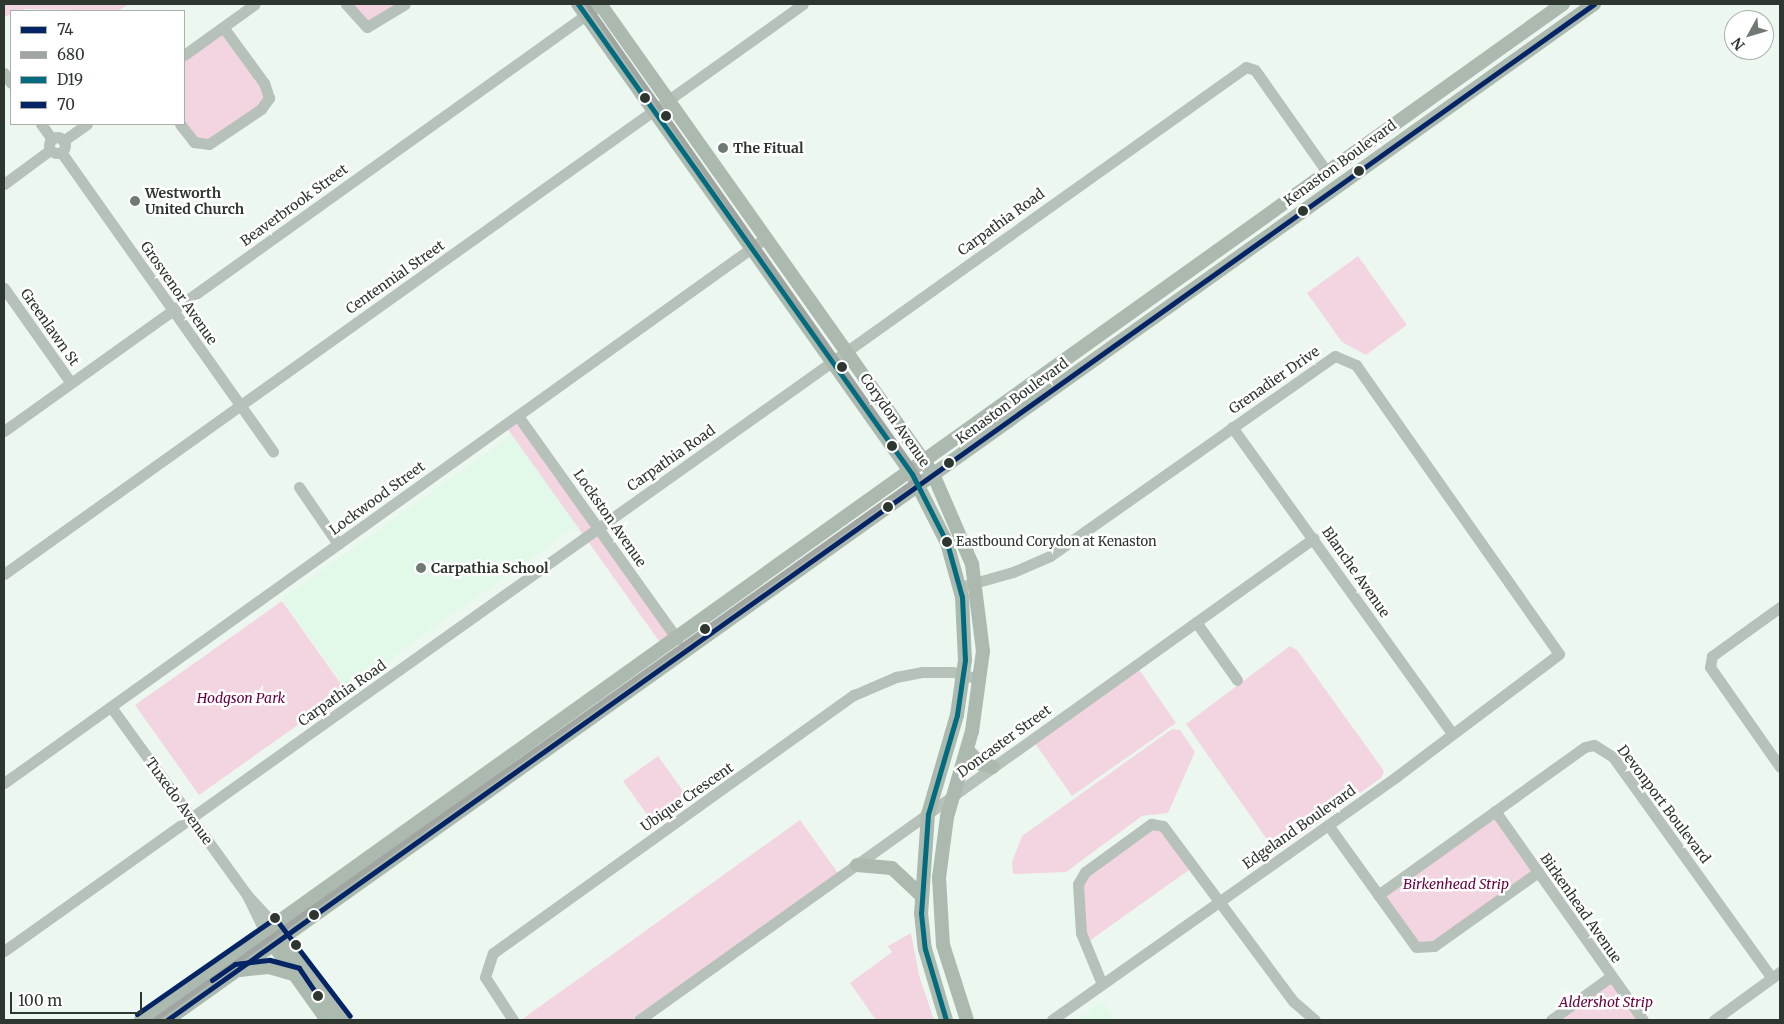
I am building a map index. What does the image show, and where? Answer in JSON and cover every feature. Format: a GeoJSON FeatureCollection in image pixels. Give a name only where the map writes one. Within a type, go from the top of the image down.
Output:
{"type":"FeatureCollection","features":[{"type":"Feature","properties":{"kind":"main road","name":"Corydon Avenue"},"geometry":{"type":"LineString","coordinates":[[601,4],[930,469],[977,583],[983,651],[980,679],[968,751],[954,795],[942,846],[938,878],[943,945],[967,1020]]}},
{"type":"Feature","properties":{"kind":"main road","name":"Kenaston Boulevard"},"geometry":{"type":"LineString","coordinates":[[930,469],[1327,172],[1563,4]]}},
{"type":"Feature","properties":{"kind":"main road","name":"Kenaston Boulevard"},"geometry":{"type":"LineString","coordinates":[[142,1020],[677,639],[930,469],[1594,4]]}},
{"type":"Feature","properties":{"kind":"main road","name":"Corydon Avenue"},"geometry":{"type":"LineString","coordinates":[[582,9],[915,479],[938,517],[960,587],[964,674],[945,760],[928,814],[923,844],[921,895],[925,949],[946,1020]]}},
{"type":"Feature","properties":{"kind":"main road","name":"Kenaston Boulevard"},"geometry":{"type":"LineString","coordinates":[[167,1020],[915,479]]}},
{"type":"Feature","properties":{"kind":"main road"},"geometry":{"type":"LineString","coordinates":[[968,751],[981,764],[993,767]]}},
{"type":"Feature","properties":{"kind":"main road"},"geometry":{"type":"LineString","coordinates":[[945,760],[963,766]]}},
{"type":"Feature","properties":{"kind":"main road"},"geometry":{"type":"LineString","coordinates":[[923,844],[942,846]]}},
{"type":"Feature","properties":{"kind":"main road"},"geometry":{"type":"LineString","coordinates":[[857,865],[892,868],[921,895]]}},
{"type":"Feature","properties":{"kind":"main road","name":"Tuxedo Avenue"},"geometry":{"type":"LineString","coordinates":[[270,929],[284,936],[344,1020]]}},
{"type":"Feature","properties":{"kind":"main road","name":"Tuxedo Avenue"},"geometry":{"type":"LineString","coordinates":[[270,929],[273,945],[327,1020]]}},
{"type":"Feature","properties":{"kind":"main road"},"geometry":{"type":"LineString","coordinates":[[237,971],[269,967],[294,974]]}},
{"type":"Feature","properties":{"kind":"street"},"geometry":{"type":"LineString","coordinates":[[185,54],[255,4]]}},
{"type":"Feature","properties":{"kind":"street"},"geometry":{"type":"LineString","coordinates":[[346,4],[367,27],[405,4]]}},
{"type":"Feature","properties":{"kind":"street","name":"Beaverbrook Street"},"geometry":{"type":"LineString","coordinates":[[4,431],[173,310],[582,9],[601,4]]}},
{"type":"Feature","properties":{"kind":"street","name":"Centennial Street"},"geometry":{"type":"LineString","coordinates":[[4,574],[803,4]]}},
{"type":"Feature","properties":{"kind":"street"},"geometry":{"type":"LineString","coordinates":[[181,125],[194,142],[209,144],[261,109],[269,98],[264,83],[223,27]]}},
{"type":"Feature","properties":{"kind":"street","name":"Carpathia Road"},"geometry":{"type":"LineString","coordinates":[[4,950],[191,819],[1246,66],[1255,70],[1327,172]]}},
{"type":"Feature","properties":{"kind":"street","name":"Grosvenor Avenue"},"geometry":{"type":"LineString","coordinates":[[42,125],[273,451]]}},
{"type":"Feature","properties":{"kind":"street"},"geometry":{"type":"LineString","coordinates":[[4,184],[86,125]]}},
{"type":"Feature","properties":{"kind":"street","name":"Lockwood Street"},"geometry":{"type":"LineString","coordinates":[[4,782],[767,237]]}},
{"type":"Feature","properties":{"kind":"street","name":"Greenlawn St"},"geometry":{"type":"LineString","coordinates":[[4,288],[71,383]]}},
{"type":"Feature","properties":{"kind":"street","name":"Grenadier Drive"},"geometry":{"type":"LineString","coordinates":[[960,587],[977,583],[1050,556],[1325,360],[1348,358],[1559,654]]}},
{"type":"Feature","properties":{"kind":"street","name":"Lockston Avenue"},"geometry":{"type":"LineString","coordinates":[[518,416],[677,639]]}},
{"type":"Feature","properties":{"kind":"street","name":"Blanche Avenue"},"geometry":{"type":"LineString","coordinates":[[1232,427],[1314,538],[1453,734]]}},
{"type":"Feature","properties":{"kind":"street"},"geometry":{"type":"LineString","coordinates":[[299,487],[338,544]]}},
{"type":"Feature","properties":{"kind":"street","name":"Doncaster Street"},"geometry":{"type":"LineString","coordinates":[[640,1020],[1314,538]]}},
{"type":"Feature","properties":{"kind":"street"},"geometry":{"type":"LineString","coordinates":[[1780,607],[1712,656],[1710,667],[1780,766]]}},
{"type":"Feature","properties":{"kind":"street"},"geometry":{"type":"LineString","coordinates":[[1196,622],[1237,680]]}},
{"type":"Feature","properties":{"kind":"street","name":"Edgeland Boulevard"},"geometry":{"type":"LineString","coordinates":[[1052,1020],[1328,825],[1559,654]]}},
{"type":"Feature","properties":{"kind":"street","name":"Ubique Crescent"},"geometry":{"type":"LineString","coordinates":[[512,1020],[485,977],[493,953],[854,695],[896,677],[964,674],[980,679]]}},
{"type":"Feature","properties":{"kind":"street","name":"Tuxedo Avenue"},"geometry":{"type":"LineString","coordinates":[[111,706],[270,929]]}},
{"type":"Feature","properties":{"kind":"street","name":"Devonport Boulevard"},"geometry":{"type":"LineString","coordinates":[[1378,895],[1585,747],[1603,748],[1776,975]]}},
{"type":"Feature","properties":{"kind":"street","name":"Birkenhead Avenue"},"geometry":{"type":"LineString","coordinates":[[1495,811],[1610,977],[1643,1020]]}},
{"type":"Feature","properties":{"kind":"street"},"geometry":{"type":"LineString","coordinates":[[1102,984],[1081,933],[1078,884],[1085,872],[1151,824],[1173,833],[1293,1001],[1310,1019]]}},
{"type":"Feature","properties":{"kind":"street"},"geometry":{"type":"LineString","coordinates":[[1328,825],[1409,941],[1425,949],[1538,872]]}},
{"type":"Feature","properties":{"kind":"street"},"geometry":{"type":"LineString","coordinates":[[1714,1020],[1776,975]]}},
{"type":"Feature","properties":{"kind":"street"},"geometry":{"type":"LineString","coordinates":[[1550,1020],[1610,977]]}},
{"type":"Feature","properties":{"kind":"shaded area","name":"Carpathia School"},"geometry":{"type":"Polygon","coordinates":[[[518,416],[585,538],[575,527],[347,690],[282,599],[510,436],[505,425],[518,416]]]}},
{"type":"Feature","properties":{"kind":"shaded area"},"geometry":{"type":"Polygon","coordinates":[[[1102,1002],[1116,1020],[1076,1020],[1102,1002]]]}},
{"type":"Feature","properties":{"kind":"green space"},"geometry":{"type":"Polygon","coordinates":[[[4,4],[129,4],[120,10],[10,10],[10,15],[4,17],[4,4]]]}},
{"type":"Feature","properties":{"kind":"green space"},"geometry":{"type":"Polygon","coordinates":[[[346,4],[405,4],[367,27],[346,4]]]}},
{"type":"Feature","properties":{"kind":"green space"},"geometry":{"type":"Polygon","coordinates":[[[223,27],[269,98],[201,145],[185,125],[185,54],[223,27]]]}},
{"type":"Feature","properties":{"kind":"green space"},"geometry":{"type":"Polygon","coordinates":[[[1358,256],[1407,325],[1366,355],[1342,342],[1307,293],[1358,256]]]}},
{"type":"Feature","properties":{"kind":"green space"},"geometry":{"type":"Polygon","coordinates":[[[518,416],[677,639],[664,648],[505,425],[518,416]]]}},
{"type":"Feature","properties":{"kind":"green space","name":"Hodgson Park"},"geometry":{"type":"Polygon","coordinates":[[[282,601],[346,691],[199,795],[135,705],[282,601]]]}},
{"type":"Feature","properties":{"kind":"green space"},"geometry":{"type":"Polygon","coordinates":[[[1290,646],[1297,650],[1384,771],[1381,778],[1283,848],[1273,848],[1186,724],[1290,646]]]}},
{"type":"Feature","properties":{"kind":"green space"},"geometry":{"type":"Polygon","coordinates":[[[1136,665],[1176,723],[1072,796],[1032,739],[1136,665]]]}},
{"type":"Feature","properties":{"kind":"green space"},"geometry":{"type":"Polygon","coordinates":[[[1172,729],[1180,730],[1195,752],[1168,813],[1142,816],[1066,872],[1013,874],[1012,862],[1022,836],[1172,729]]]}},
{"type":"Feature","properties":{"kind":"green space"},"geometry":{"type":"Polygon","coordinates":[[[658,756],[688,798],[653,823],[623,781],[658,756]]]}},
{"type":"Feature","properties":{"kind":"green space","name":"Birkenhead Strip"},"geometry":{"type":"Polygon","coordinates":[[[1495,811],[1538,872],[1425,949],[1378,895],[1495,811]]]}},
{"type":"Feature","properties":{"kind":"green space"},"geometry":{"type":"Polygon","coordinates":[[[800,820],[838,873],[631,1020],[521,1020],[800,820]]]}},
{"type":"Feature","properties":{"kind":"green space"},"geometry":{"type":"Polygon","coordinates":[[[1151,824],[1163,826],[1196,865],[1085,944],[1076,904],[1085,872],[1151,824]]]}},
{"type":"Feature","properties":{"kind":"green space"},"geometry":{"type":"Polygon","coordinates":[[[911,933],[919,975],[934,1020],[876,1020],[850,983],[892,952],[888,946],[911,933]]]}},
{"type":"Feature","properties":{"kind":"green space","name":"Aldershot Strip"},"geometry":{"type":"Polygon","coordinates":[[[1610,977],[1643,1020],[1551,1020],[1610,977]]]}},
{"type":"Feature","properties":{"kind":"transit line","name":"D19"},"geometry":{"type":"LineString","coordinates":[[578,4],[912,474],[947,543],[962,597],[965,660],[957,715],[928,814],[921,913],[925,949],[946,1020]]}},
{"type":"Feature","properties":{"kind":"transit line","name":"680"},"geometry":{"type":"LineString","coordinates":[[154,1020],[919,477],[587,4]]}},
{"type":"Feature","properties":{"kind":"transit line","name":"74"},"geometry":{"type":"LineString","coordinates":[[167,1020],[1594,4]]}},
{"type":"Feature","properties":{"kind":"transit line","name":"70"},"geometry":{"type":"LineString","coordinates":[[137,1014],[275,918],[350,1016]]}},
{"type":"Feature","properties":{"kind":"transit line","name":"70"},"geometry":{"type":"LineString","coordinates":[[212,980],[235,964],[270,960],[299,968],[318,996]]}},
{"type":"Feature","properties":{"kind":"place","name":"The Fitual"},"geometry":{"type":"Point","coordinates":[723,148]}},
{"type":"Feature","properties":{"kind":"place","name":"Westworth United Church"},"geometry":{"type":"Point","coordinates":[135,201]}},
{"type":"Feature","properties":{"kind":"place","name":"Eastbound Corydon at Kenaston"},"geometry":{"type":"Point","coordinates":[947,542]}},
{"type":"Feature","properties":{"kind":"place","name":"Carpathia School"},"geometry":{"type":"Point","coordinates":[421,568]}}]}
